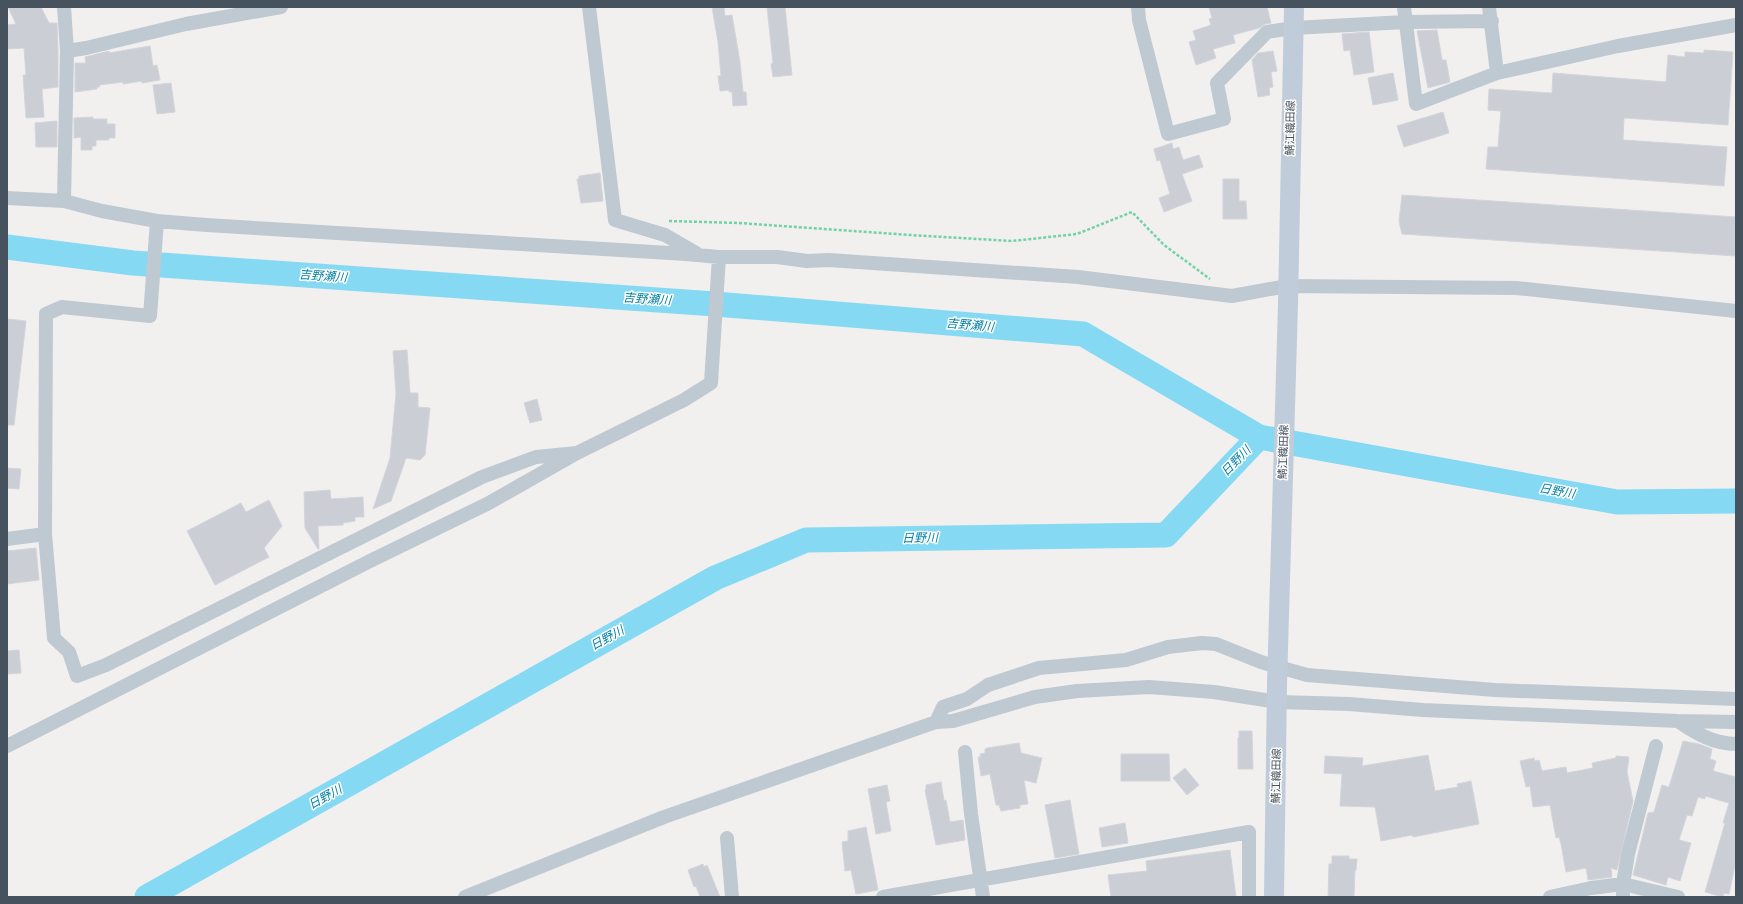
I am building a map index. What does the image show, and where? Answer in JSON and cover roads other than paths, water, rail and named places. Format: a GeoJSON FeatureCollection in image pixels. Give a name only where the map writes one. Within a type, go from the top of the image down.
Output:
{"type":"FeatureCollection","features":[{"type":"Feature","properties":{"kind":"main road","name":"鯖江織田線"},"geometry":{"type":"LineString","coordinates":[[1274,897],[1277,693],[1294,7]]}},
{"type":"Feature","properties":{"kind":"street"},"geometry":{"type":"LineString","coordinates":[[64,7],[67,51],[64,201]]}},
{"type":"Feature","properties":{"kind":"street"},"geometry":{"type":"LineString","coordinates":[[67,51],[186,24],[281,7]]}},
{"type":"Feature","properties":{"kind":"street"},"geometry":{"type":"LineString","coordinates":[[589,7],[615,220],[666,235],[700,255]]}},
{"type":"Feature","properties":{"kind":"street"},"geometry":{"type":"LineString","coordinates":[[1138,7],[1139,20],[1168,134],[1224,119],[1217,83],[1267,32],[1293,28],[1406,22],[1490,14],[1497,73]]}},
{"type":"Feature","properties":{"kind":"street"},"geometry":{"type":"LineString","coordinates":[[1404,7],[1416,104],[1497,73],[1618,46],[1736,25]]}},
{"type":"Feature","properties":{"kind":"street"},"geometry":{"type":"LineString","coordinates":[[7,198],[64,201],[102,211],[157,221],[719,257],[777,257],[807,261],[829,260],[1078,276],[1232,296],[1516,288],[1736,311]]}},
{"type":"Feature","properties":{"kind":"street"},"geometry":{"type":"LineString","coordinates":[[157,221],[150,316],[62,307],[46,314],[45,534],[54,638],[69,652],[77,676],[106,665],[482,478],[536,456],[577,453]]}},
{"type":"Feature","properties":{"kind":"street"},"geometry":{"type":"LineString","coordinates":[[7,746],[487,504],[577,453],[684,400],[711,383],[719,257]]}},
{"type":"Feature","properties":{"kind":"street"},"geometry":{"type":"LineString","coordinates":[[7,539],[45,534]]}},
{"type":"Feature","properties":{"kind":"street"},"geometry":{"type":"LineString","coordinates":[[936,722],[943,707],[967,698],[988,685],[1039,668],[1126,660],[1168,647],[1202,643],[1216,644],[1261,662],[1307,675],[1495,690],[1736,699]]}},
{"type":"Feature","properties":{"kind":"street"},"geometry":{"type":"LineString","coordinates":[[465,897],[664,817],[936,722],[953,721],[1035,697],[1077,691],[1149,687],[1172,688],[1214,692],[1277,693],[1349,704],[1423,710],[1678,721],[1736,722]]}},
{"type":"Feature","properties":{"kind":"street"},"geometry":{"type":"LineString","coordinates":[[1678,721],[1693,732],[1718,742],[1724,744],[1736,744]]}},
{"type":"Feature","properties":{"kind":"street"},"geometry":{"type":"LineString","coordinates":[[1623,890],[1628,854],[1656,746]]}},
{"type":"Feature","properties":{"kind":"street"},"geometry":{"type":"LineString","coordinates":[[965,752],[971,814],[981,879],[982,897]]}},
{"type":"Feature","properties":{"kind":"street"},"geometry":{"type":"LineString","coordinates":[[883,897],[1249,832],[1249,897]]}},
{"type":"Feature","properties":{"kind":"street"},"geometry":{"type":"LineString","coordinates":[[727,838],[732,897]]}},
{"type":"Feature","properties":{"kind":"street"},"geometry":{"type":"LineString","coordinates":[[1550,897],[1591,888],[1623,890],[1678,897]]}},
{"type":"Feature","properties":{"kind":"waterway","name":"吉野瀬川"},"geometry":{"type":"LineString","coordinates":[[7,247],[133,263],[715,304],[1083,334],[1259,437],[1617,502],[1736,501]]}},
{"type":"Feature","properties":{"kind":"waterway","name":"日野川"},"geometry":{"type":"LineString","coordinates":[[147,897],[715,578],[806,540],[1166,535],[1259,437]]}}]}
